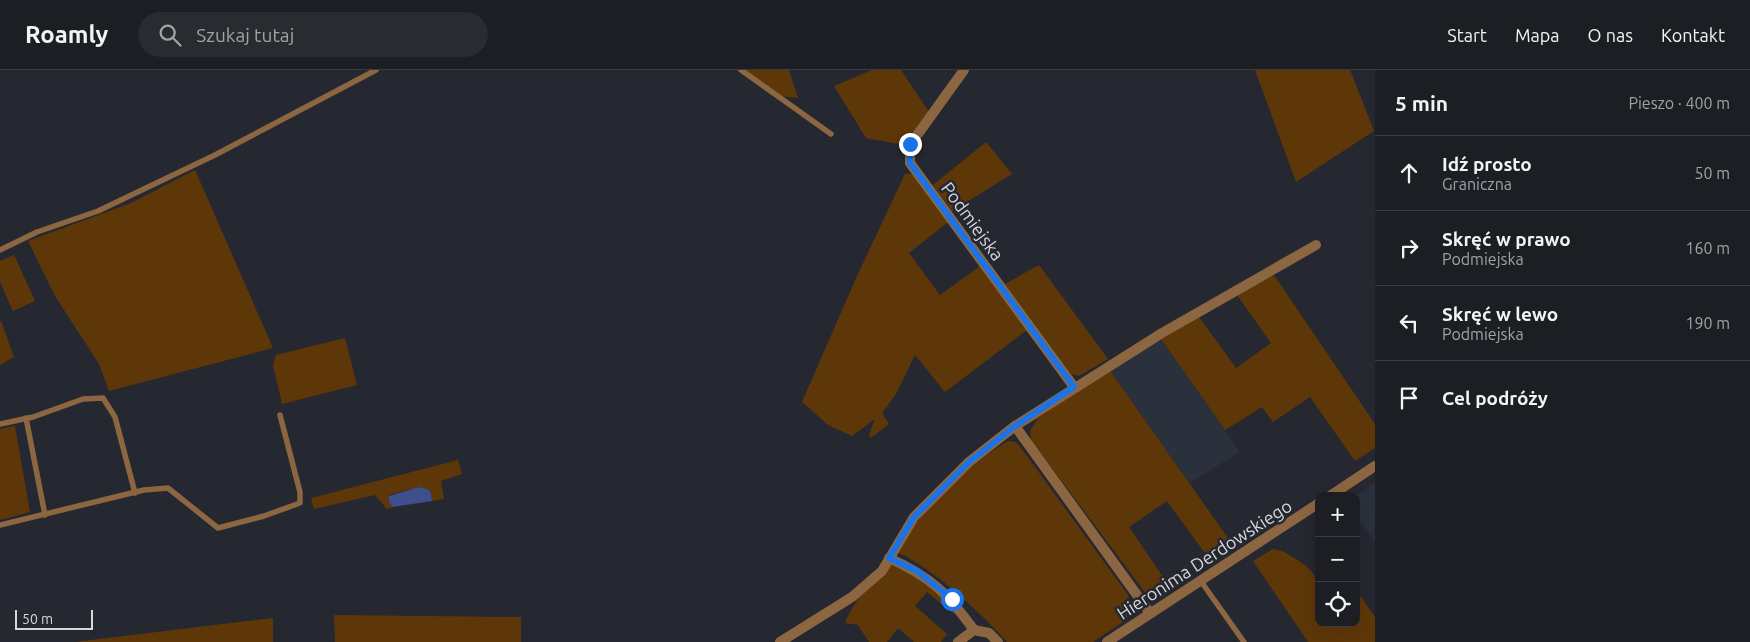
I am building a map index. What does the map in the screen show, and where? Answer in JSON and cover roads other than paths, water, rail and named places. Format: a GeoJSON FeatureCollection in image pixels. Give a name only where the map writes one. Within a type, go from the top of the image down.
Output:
{"type":"FeatureCollection","features":[{"type":"Feature","properties":{"kind":"street","name":"Podmiejska"},"geometry":{"type":"LineString","coordinates":[[964,70],[910,144],[910,163],[1074,387]]}},
{"type":"Feature","properties":{"kind":"street"},"geometry":{"type":"LineString","coordinates":[[780,642],[852,597],[882,571],[914,517],[969,462],[1015,426],[1162,333],[1316,245]]}},
{"type":"Feature","properties":{"kind":"street"},"geometry":{"type":"LineString","coordinates":[[1015,426],[1150,613]]}},
{"type":"Feature","properties":{"kind":"street"},"geometry":{"type":"LineString","coordinates":[[1336,492],[1375,466]]}},
{"type":"Feature","properties":{"kind":"street","name":"Hieronima Derdowskiego"},"geometry":{"type":"LineString","coordinates":[[1107,642],[1315,506]]}},
{"type":"Feature","properties":{"kind":"street"},"geometry":{"type":"LineString","coordinates":[[889,558],[917,571],[952,599],[974,630],[989,633],[998,642]]}},
{"type":"Feature","properties":{"kind":"street"},"geometry":{"type":"LineString","coordinates":[[958,642],[974,630]]}},
{"type":"Feature","properties":{"kind":"lane"},"geometry":{"type":"LineString","coordinates":[[0,250],[37,232],[98,211],[215,155],[376,70]]}},
{"type":"Feature","properties":{"kind":"lane"},"geometry":{"type":"LineString","coordinates":[[741,70],[831,134]]}},
{"type":"Feature","properties":{"kind":"lane"},"geometry":{"type":"LineString","coordinates":[[0,424],[26,418],[83,399],[103,398],[115,417],[135,493]]}},
{"type":"Feature","properties":{"kind":"lane"},"geometry":{"type":"LineString","coordinates":[[0,525],[135,493],[168,488],[218,528],[264,516],[300,503],[300,492],[280,415]]}},
{"type":"Feature","properties":{"kind":"lane"},"geometry":{"type":"LineString","coordinates":[[26,418],[45,515]]}},
{"type":"Feature","properties":{"kind":"lane"},"geometry":{"type":"LineString","coordinates":[[1200,580],[1244,642]]}},
{"type":"Feature","properties":{"kind":"water"},"geometry":{"type":"Polygon","coordinates":[[[419,487],[428,489],[431,493],[432,501],[393,507],[389,502],[389,496],[419,487]]]}}]}
